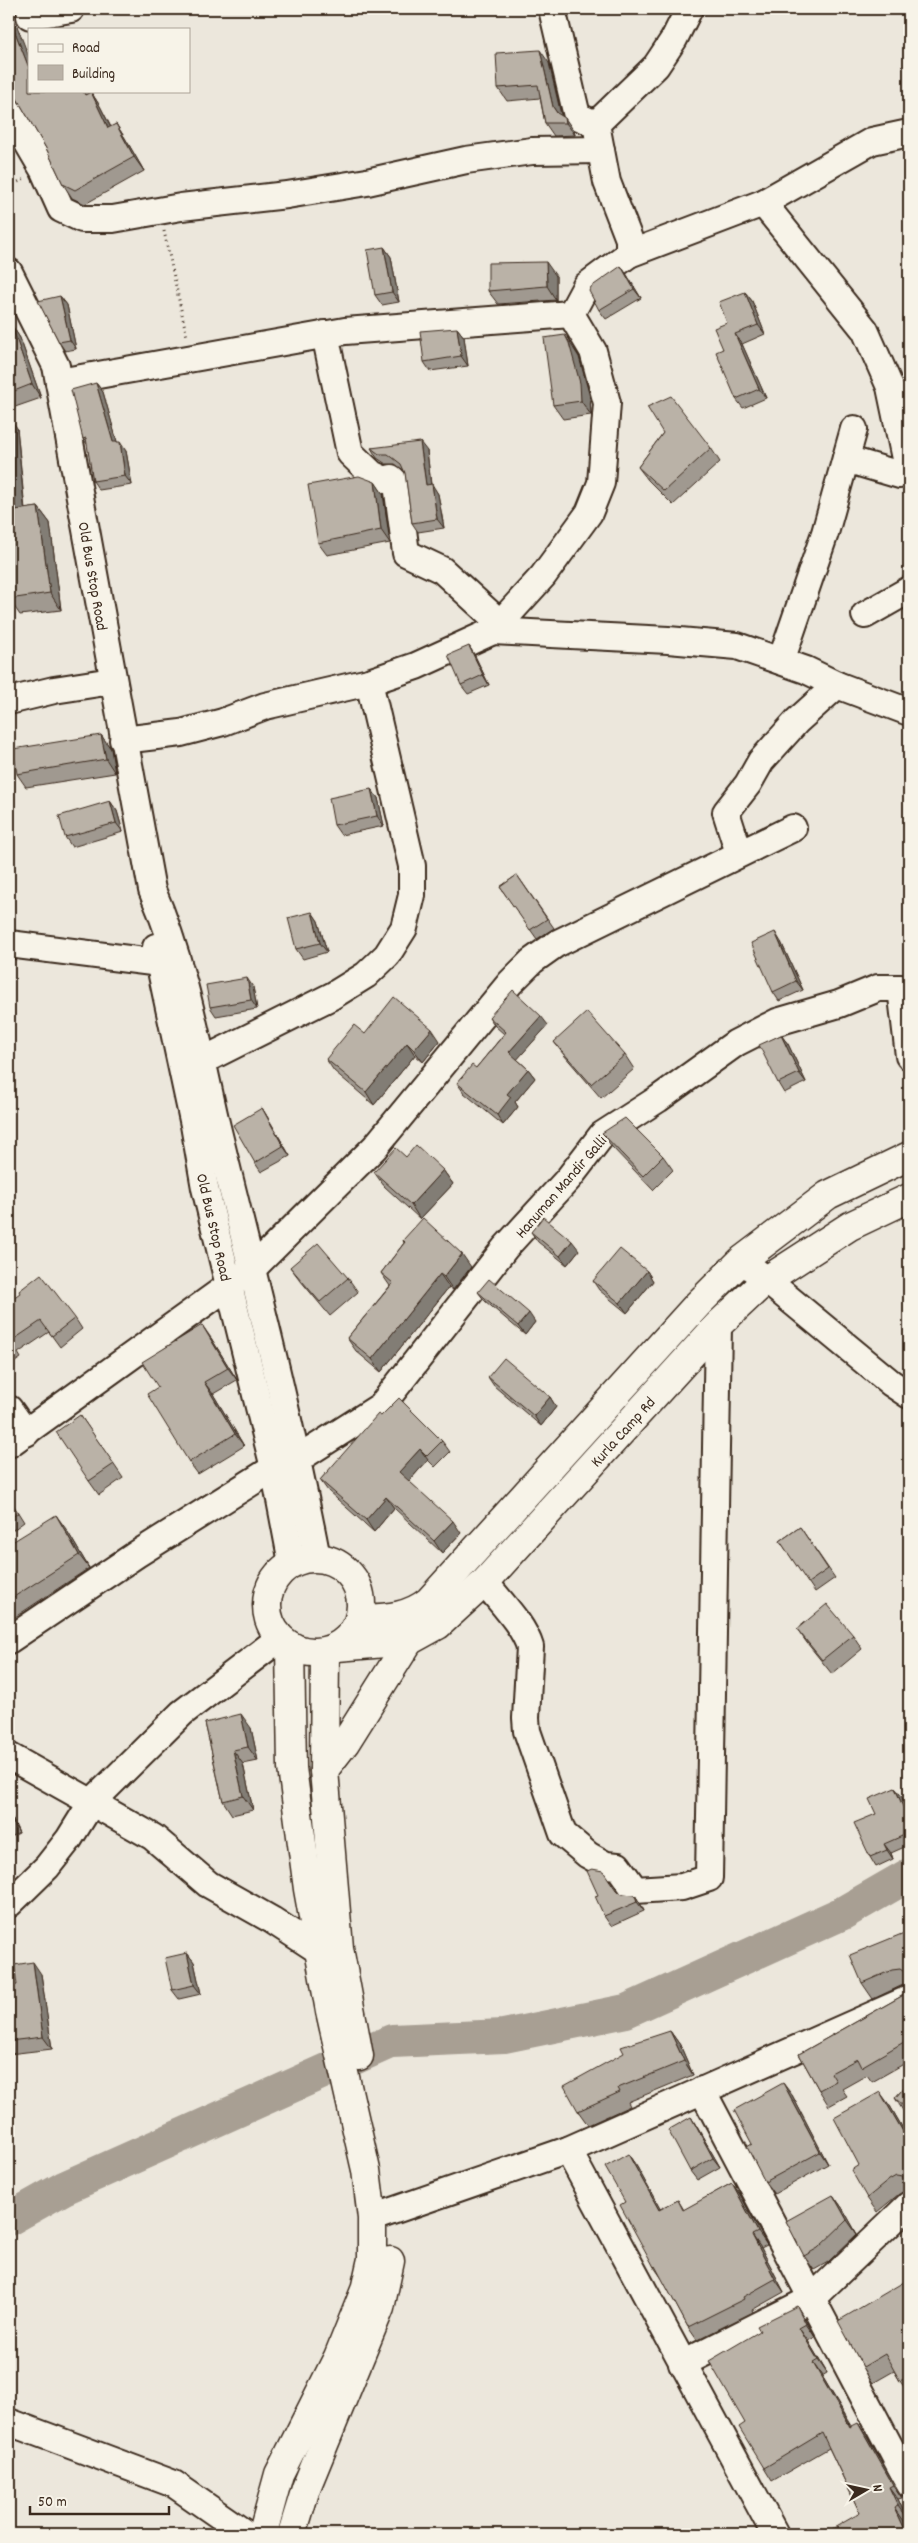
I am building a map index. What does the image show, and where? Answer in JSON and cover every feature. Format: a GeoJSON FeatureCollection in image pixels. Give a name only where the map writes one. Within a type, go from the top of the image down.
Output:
{"type":"FeatureCollection","features":[{"type":"Feature","properties":{"kind":"main road","name":"Kurla Camp Rd"},"geometry":{"type":"LineString","coordinates":[[360,1619],[396,1618],[429,1601],[698,1304],[742,1260],[828,1195],[909,1156]]}},
{"type":"Feature","properties":{"kind":"main road","name":"Kurla Camp Rd"},"geometry":{"type":"LineString","coordinates":[[285,1642],[313,1653],[409,1641],[438,1625],[485,1582],[718,1326],[765,1281],[850,1226],[909,1198]]}},
{"type":"Feature","properties":{"kind":"main road"},"geometry":{"type":"LineString","coordinates":[[292,2534],[306,2488],[380,2308],[390,2266],[365,2126],[340,2010],[292,1768],[285,1642],[269,1619],[267,1598],[276,1578],[304,1560],[329,1560],[350,1573],[361,1595],[360,1619],[355,1631],[331,1650],[324,1770],[328,1949]]}},
{"type":"Feature","properties":{"kind":"main road"},"geometry":{"type":"LineString","coordinates":[[324,1770],[345,1743],[409,1641]]}},
{"type":"Feature","properties":{"kind":"main road"},"geometry":{"type":"LineString","coordinates":[[265,2534],[265,2525],[280,2474],[338,2357],[365,2290],[381,2216]]}},
{"type":"Feature","properties":{"kind":"street"},"geometry":{"type":"LineString","coordinates":[[30,16],[70,9]]}},
{"type":"Feature","properties":{"kind":"street"},"geometry":{"type":"LineString","coordinates":[[552,9],[577,116],[596,124]]}},
{"type":"Feature","properties":{"kind":"street"},"geometry":{"type":"LineString","coordinates":[[596,124],[656,66],[674,39],[689,9]]}},
{"type":"Feature","properties":{"kind":"street"},"geometry":{"type":"LineString","coordinates":[[9,112],[44,171],[61,209],[82,219],[113,219],[358,184],[466,160],[532,151],[601,150]]}},
{"type":"Feature","properties":{"kind":"street"},"geometry":{"type":"LineString","coordinates":[[596,124],[607,182],[629,239],[629,254]]}},
{"type":"Feature","properties":{"kind":"street"},"geometry":{"type":"LineString","coordinates":[[571,314],[586,286],[629,254],[763,203],[872,141],[909,133]]}},
{"type":"Feature","properties":{"kind":"street"},"geometry":{"type":"LineString","coordinates":[[763,203],[865,330],[890,387],[908,470],[907,477],[846,459]]}},
{"type":"Feature","properties":{"kind":"street","name":"Old Bus Stop Road"},"geometry":{"type":"LineString","coordinates":[[9,272],[56,366],[60,382],[112,681],[152,890],[167,925],[204,1060],[205,1188],[274,1468],[304,1560]]}},
{"type":"Feature","properties":{"kind":"street"},"geometry":{"type":"LineString","coordinates":[[60,382],[325,334],[571,314]]}},
{"type":"Feature","properties":{"kind":"street"},"geometry":{"type":"LineString","coordinates":[[123,740],[181,733],[223,722],[265,706],[370,682],[416,666],[497,627],[544,576],[589,513],[601,483],[607,403],[593,351],[571,314]]}},
{"type":"Feature","properties":{"kind":"street"},"geometry":{"type":"LineString","coordinates":[[325,334],[350,453],[372,474],[384,480],[391,478],[397,484],[406,553],[442,570],[497,627],[737,646],[806,670],[837,685],[909,712]]}},
{"type":"Feature","properties":{"kind":"street"},"geometry":{"type":"LineString","coordinates":[[781,661],[825,533],[854,429]]}},
{"type":"Feature","properties":{"kind":"street"},"geometry":{"type":"LineString","coordinates":[[865,615],[909,590]]}},
{"type":"Feature","properties":{"kind":"street"},"geometry":{"type":"LineString","coordinates":[[9,701],[54,690],[112,681]]}},
{"type":"Feature","properties":{"kind":"street"},"geometry":{"type":"LineString","coordinates":[[204,1060],[332,996],[366,975],[387,955],[404,928],[412,895],[412,866],[370,682]]}},
{"type":"Feature","properties":{"kind":"street"},"geometry":{"type":"LineString","coordinates":[[739,854],[726,812],[748,784],[760,762],[797,721],[837,685]]}},
{"type":"Feature","properties":{"kind":"street"},"geometry":{"type":"LineString","coordinates":[[9,1409],[18,1438],[252,1269],[375,1147],[510,983],[532,961],[556,944],[793,828]]}},
{"type":"Feature","properties":{"kind":"street","name":"Old Bus Stop Road"},"geometry":{"type":"LineString","coordinates":[[152,890],[150,920],[160,964],[205,1124],[252,1269],[298,1459],[304,1560]]}},
{"type":"Feature","properties":{"kind":"street"},"geometry":{"type":"LineString","coordinates":[[9,944],[160,964]]}},
{"type":"Feature","properties":{"kind":"street","name":"Hanuman Mandir Galli"},"geometry":{"type":"LineString","coordinates":[[298,1459],[381,1406],[494,1262],[569,1178],[602,1135],[658,1099],[736,1043],[777,1022],[839,1004],[878,988],[902,988],[909,1056]]}},
{"type":"Feature","properties":{"kind":"street"},"geometry":{"type":"LineString","coordinates":[[742,1260],[890,1383],[909,1395]]}},
{"type":"Feature","properties":{"kind":"street"},"geometry":{"type":"LineString","coordinates":[[485,1582],[507,1613],[521,1627],[530,1647],[527,1730],[563,1834],[588,1855],[606,1865],[618,1866],[635,1890],[682,1887],[709,1878],[718,1326]]}},
{"type":"Feature","properties":{"kind":"street"},"geometry":{"type":"LineString","coordinates":[[9,1640],[137,1554],[274,1468],[298,1459]]}},
{"type":"Feature","properties":{"kind":"street"},"geometry":{"type":"LineString","coordinates":[[12,1901],[58,1853],[92,1802],[182,1712],[285,1642]]}},
{"type":"Feature","properties":{"kind":"street"},"geometry":{"type":"LineString","coordinates":[[9,1756],[153,1838],[208,1884],[328,1949]]}},
{"type":"Feature","properties":{"kind":"street"},"geometry":{"type":"LineString","coordinates":[[381,2216],[568,2150],[909,1999]]}},
{"type":"Feature","properties":{"kind":"street"},"geometry":{"type":"LineString","coordinates":[[702,2090],[811,2299],[902,2447],[909,2483]]}},
{"type":"Feature","properties":{"kind":"street"},"geometry":{"type":"LineString","coordinates":[[568,2150],[775,2534]]}},
{"type":"Feature","properties":{"kind":"street"},"geometry":{"type":"LineString","coordinates":[[682,2364],[811,2299],[909,2205]]}},
{"type":"Feature","properties":{"kind":"street"},"geometry":{"type":"LineString","coordinates":[[9,2422],[174,2484],[246,2534]]}},
{"type":"Feature","properties":{"kind":"path"},"geometry":{"type":"LineString","coordinates":[[160,211],[192,358]]}},
{"type":"Feature","properties":{"kind":"building"},"geometry":{"type":"Polygon","coordinates":[[[9,17],[28,65],[28,92],[84,92],[85,95],[91,92],[108,128],[116,124],[134,157],[75,190],[63,184],[47,150],[9,87],[9,17]]]}},
{"type":"Feature","properties":{"kind":"building"},"geometry":{"type":"Polygon","coordinates":[[[540,50],[553,107],[557,113],[565,118],[566,123],[545,123],[538,85],[498,88],[496,53],[540,50]]]}},
{"type":"Feature","properties":{"kind":"building"},"geometry":{"type":"Polygon","coordinates":[[[384,247],[392,292],[375,295],[367,250],[384,247]]]}},
{"type":"Feature","properties":{"kind":"building"},"geometry":{"type":"Polygon","coordinates":[[[546,262],[547,286],[488,291],[488,263],[546,262]]]}},
{"type":"Feature","properties":{"kind":"building"},"geometry":{"type":"Polygon","coordinates":[[[621,266],[634,289],[599,310],[589,291],[591,287],[621,266]]]}},
{"type":"Feature","properties":{"kind":"building"},"geometry":{"type":"Polygon","coordinates":[[[745,292],[758,325],[735,334],[759,389],[736,399],[716,352],[723,349],[714,328],[727,323],[719,302],[745,292]]]}},
{"type":"Feature","properties":{"kind":"building"},"geometry":{"type":"Polygon","coordinates":[[[60,296],[70,340],[59,342],[38,301],[60,296]]]}},
{"type":"Feature","properties":{"kind":"building"},"geometry":{"type":"Polygon","coordinates":[[[11,324],[32,384],[9,393],[9,325],[11,324]]]}},
{"type":"Feature","properties":{"kind":"building"},"geometry":{"type":"Polygon","coordinates":[[[457,328],[461,356],[424,362],[420,331],[457,328]]]}},
{"type":"Feature","properties":{"kind":"building"},"geometry":{"type":"Polygon","coordinates":[[[565,335],[580,383],[581,401],[553,405],[544,338],[565,335]]]}},
{"type":"Feature","properties":{"kind":"building"},"geometry":{"type":"Polygon","coordinates":[[[96,383],[113,442],[120,442],[125,476],[93,481],[86,438],[83,439],[71,390],[96,383]]]}},
{"type":"Feature","properties":{"kind":"building"},"geometry":{"type":"Polygon","coordinates":[[[671,396],[711,448],[664,491],[638,467],[663,433],[647,407],[671,396]]]}},
{"type":"Feature","properties":{"kind":"building"},"geometry":{"type":"Polygon","coordinates":[[[420,442],[426,485],[432,484],[437,519],[412,523],[405,473],[401,464],[388,454],[379,454],[371,448],[420,442]]]}},
{"type":"Feature","properties":{"kind":"building"},"geometry":{"type":"Polygon","coordinates":[[[9,444],[15,510],[38,507],[50,593],[9,599],[9,444]]]}},
{"type":"Feature","properties":{"kind":"building"},"geometry":{"type":"Polygon","coordinates":[[[359,476],[375,482],[381,530],[318,543],[308,485],[359,476]]]}},
{"type":"Feature","properties":{"kind":"building"},"geometry":{"type":"Polygon","coordinates":[[[469,646],[483,675],[461,685],[448,655],[469,646]]]}},
{"type":"Feature","properties":{"kind":"building"},"geometry":{"type":"Polygon","coordinates":[[[101,735],[106,759],[17,774],[13,749],[101,735]]]}},
{"type":"Feature","properties":{"kind":"building"},"geometry":{"type":"Polygon","coordinates":[[[371,789],[377,816],[334,825],[329,798],[371,789]]]}},
{"type":"Feature","properties":{"kind":"building"},"geometry":{"type":"Polygon","coordinates":[[[110,801],[116,823],[65,837],[59,816],[110,801]]]}},
{"type":"Feature","properties":{"kind":"building"},"geometry":{"type":"Polygon","coordinates":[[[517,875],[547,919],[530,930],[500,887],[517,875]]]}},
{"type":"Feature","properties":{"kind":"building"},"geometry":{"type":"Polygon","coordinates":[[[312,912],[320,943],[296,949],[288,918],[312,912]]]}},
{"type":"Feature","properties":{"kind":"building"},"geometry":{"type":"Polygon","coordinates":[[[775,932],[796,981],[773,992],[751,943],[775,932]]]}},
{"type":"Feature","properties":{"kind":"building"},"geometry":{"type":"Polygon","coordinates":[[[247,978],[251,1000],[210,1007],[206,985],[247,978]]]}},
{"type":"Feature","properties":{"kind":"building"},"geometry":{"type":"Polygon","coordinates":[[[513,990],[541,1016],[509,1052],[528,1069],[507,1094],[511,1097],[497,1115],[457,1083],[472,1065],[476,1068],[506,1032],[489,1017],[513,990]]]}},
{"type":"Feature","properties":{"kind":"building"},"geometry":{"type":"Polygon","coordinates":[[[394,997],[432,1029],[414,1050],[407,1043],[366,1092],[326,1059],[354,1025],[365,1034],[394,997]]]}},
{"type":"Feature","properties":{"kind":"building"},"geometry":{"type":"Polygon","coordinates":[[[587,1012],[625,1055],[591,1084],[554,1042],[587,1012]]]}},
{"type":"Feature","properties":{"kind":"building"},"geometry":{"type":"Polygon","coordinates":[[[781,1035],[799,1073],[778,1083],[759,1045],[781,1035]]]}},
{"type":"Feature","properties":{"kind":"building"},"geometry":{"type":"Polygon","coordinates":[[[262,1108],[283,1146],[255,1163],[233,1125],[262,1108]]]}},
{"type":"Feature","properties":{"kind":"building"},"geometry":{"type":"Polygon","coordinates":[[[625,1118],[663,1156],[643,1176],[602,1133],[625,1118]]]}},
{"type":"Feature","properties":{"kind":"building"},"geometry":{"type":"Polygon","coordinates":[[[416,1145],[443,1170],[411,1205],[374,1172],[396,1148],[406,1157],[416,1145]]]}},
{"type":"Feature","properties":{"kind":"building"},"geometry":{"type":"Polygon","coordinates":[[[543,1217],[572,1241],[560,1256],[531,1232],[543,1217]]]}},
{"type":"Feature","properties":{"kind":"building"},"geometry":{"type":"Polygon","coordinates":[[[423,1218],[462,1254],[444,1277],[440,1274],[372,1359],[347,1338],[393,1283],[381,1273],[405,1242],[403,1240],[423,1218]]]}},
{"type":"Feature","properties":{"kind":"building"},"geometry":{"type":"Polygon","coordinates":[[[318,1243],[348,1278],[320,1302],[290,1267],[318,1243]]]}},
{"type":"Feature","properties":{"kind":"building"},"geometry":{"type":"Polygon","coordinates":[[[620,1249],[647,1271],[620,1303],[593,1281],[620,1249]]]}},
{"type":"Feature","properties":{"kind":"building"},"geometry":{"type":"Polygon","coordinates":[[[41,1274],[75,1318],[52,1336],[41,1321],[10,1342],[13,1346],[9,1349],[9,1301],[41,1274]]]}},
{"type":"Feature","properties":{"kind":"building"},"geometry":{"type":"Polygon","coordinates":[[[489,1279],[529,1313],[518,1326],[478,1292],[489,1279]]]}},
{"type":"Feature","properties":{"kind":"building"},"geometry":{"type":"Polygon","coordinates":[[[202,1325],[228,1368],[204,1382],[235,1434],[189,1462],[147,1394],[158,1387],[142,1362],[202,1325]]]}},
{"type":"Feature","properties":{"kind":"building"},"geometry":{"type":"Polygon","coordinates":[[[504,1358],[550,1397],[534,1416],[488,1377],[504,1358]]]}},
{"type":"Feature","properties":{"kind":"building"},"geometry":{"type":"Polygon","coordinates":[[[399,1398],[442,1441],[427,1456],[420,1449],[399,1472],[453,1521],[434,1541],[386,1497],[366,1520],[320,1480],[378,1414],[381,1416],[399,1398]]]}},
{"type":"Feature","properties":{"kind":"building"},"geometry":{"type":"Polygon","coordinates":[[[80,1415],[114,1464],[89,1481],[56,1432],[80,1415]]]}},
{"type":"Feature","properties":{"kind":"building"},"geometry":{"type":"Polygon","coordinates":[[[9,1499],[18,1513],[9,1519],[9,1499]]]}},
{"type":"Feature","properties":{"kind":"building"},"geometry":{"type":"Polygon","coordinates":[[[56,1515],[79,1555],[9,1600],[9,1544],[56,1515]]]}},
{"type":"Feature","properties":{"kind":"building"},"geometry":{"type":"Polygon","coordinates":[[[800,1527],[828,1569],[808,1583],[780,1541],[800,1527]]]}},
{"type":"Feature","properties":{"kind":"building"},"geometry":{"type":"Polygon","coordinates":[[[827,1604],[853,1635],[822,1660],[797,1629],[827,1604]]]}},
{"type":"Feature","properties":{"kind":"building"},"geometry":{"type":"Polygon","coordinates":[[[241,1714],[248,1747],[233,1750],[243,1796],[223,1801],[205,1723],[241,1714]]]}},
{"type":"Feature","properties":{"kind":"building"},"geometry":{"type":"Polygon","coordinates":[[[895,1788],[909,1821],[909,1833],[884,1844],[887,1850],[870,1857],[854,1823],[876,1814],[869,1799],[895,1788]]]}},
{"type":"Feature","properties":{"kind":"building"},"geometry":{"type":"Polygon","coordinates":[[[9,1816],[13,1823],[9,1825],[9,1816]]]}},
{"type":"Feature","properties":{"kind":"building"},"geometry":{"type":"Polygon","coordinates":[[[592,1869],[603,1871],[616,1890],[622,1894],[635,1895],[637,1902],[604,1916],[595,1896],[598,1895],[587,1871],[592,1869]]]}},
{"type":"Feature","properties":{"kind":"building"},"geometry":{"type":"Polygon","coordinates":[[[909,1931],[909,1975],[900,1969],[892,1970],[862,1983],[850,1955],[909,1931]]]}},
{"type":"Feature","properties":{"kind":"building"},"geometry":{"type":"Polygon","coordinates":[[[187,1953],[194,1985],[172,1990],[165,1958],[187,1953]]]}},
{"type":"Feature","properties":{"kind":"building"},"geometry":{"type":"Polygon","coordinates":[[[33,1962],[43,2037],[9,2041],[9,1986],[17,1985],[14,1965],[33,1962]]]}},
{"type":"Feature","properties":{"kind":"building"},"geometry":{"type":"Polygon","coordinates":[[[909,1992],[909,2039],[861,2067],[857,2059],[831,2073],[836,2081],[819,2090],[799,2054],[909,1992]]]}},
{"type":"Feature","properties":{"kind":"building"},"geometry":{"type":"Polygon","coordinates":[[[670,2031],[684,2061],[618,2088],[620,2092],[578,2111],[564,2086],[624,2053],[621,2047],[670,2031]]]}},
{"type":"Feature","properties":{"kind":"building"},"geometry":{"type":"Polygon","coordinates":[[[909,2082],[909,2111],[895,2098],[909,2082]]]}},
{"type":"Feature","properties":{"kind":"building"},"geometry":{"type":"Polygon","coordinates":[[[783,2083],[820,2152],[765,2182],[747,2147],[752,2144],[734,2110],[783,2083]]]}},
{"type":"Feature","properties":{"kind":"building"},"geometry":{"type":"Polygon","coordinates":[[[880,2092],[909,2142],[909,2173],[903,2177],[896,2176],[889,2180],[867,2198],[851,2170],[859,2165],[834,2118],[880,2092]]]}},
{"type":"Feature","properties":{"kind":"building"},"geometry":{"type":"Polygon","coordinates":[[[691,2117],[713,2158],[690,2171],[668,2130],[691,2117]]]}},
{"type":"Feature","properties":{"kind":"building"},"geometry":{"type":"Polygon","coordinates":[[[628,2154],[659,2210],[678,2200],[683,2210],[732,2183],[758,2232],[752,2235],[775,2279],[743,2297],[744,2299],[688,2327],[620,2205],[625,2202],[605,2167],[628,2154]]]}},
{"type":"Feature","properties":{"kind":"building"},"geometry":{"type":"Polygon","coordinates":[[[833,2195],[847,2220],[818,2248],[804,2256],[786,2221],[833,2195]]]}},
{"type":"Feature","properties":{"kind":"building"},"geometry":{"type":"Polygon","coordinates":[[[909,2279],[909,2376],[900,2381],[885,2354],[863,2367],[838,2321],[909,2279]]]}},
{"type":"Feature","properties":{"kind":"building"},"geometry":{"type":"Polygon","coordinates":[[[797,2306],[806,2324],[799,2328],[818,2360],[813,2363],[850,2427],[858,2423],[892,2483],[893,2485],[889,2487],[898,2506],[894,2508],[906,2534],[829,2534],[834,2532],[832,2529],[860,2513],[822,2433],[764,2468],[739,2427],[745,2423],[709,2361],[760,2331],[757,2326],[797,2306]]]}},
{"type":"Feature","properties":{"kind":"waterway"},"geometry":{"type":"LineString","coordinates":[[9,2219],[64,2188],[392,2041],[504,2036],[626,2011],[843,1913],[909,1875]]}}]}
